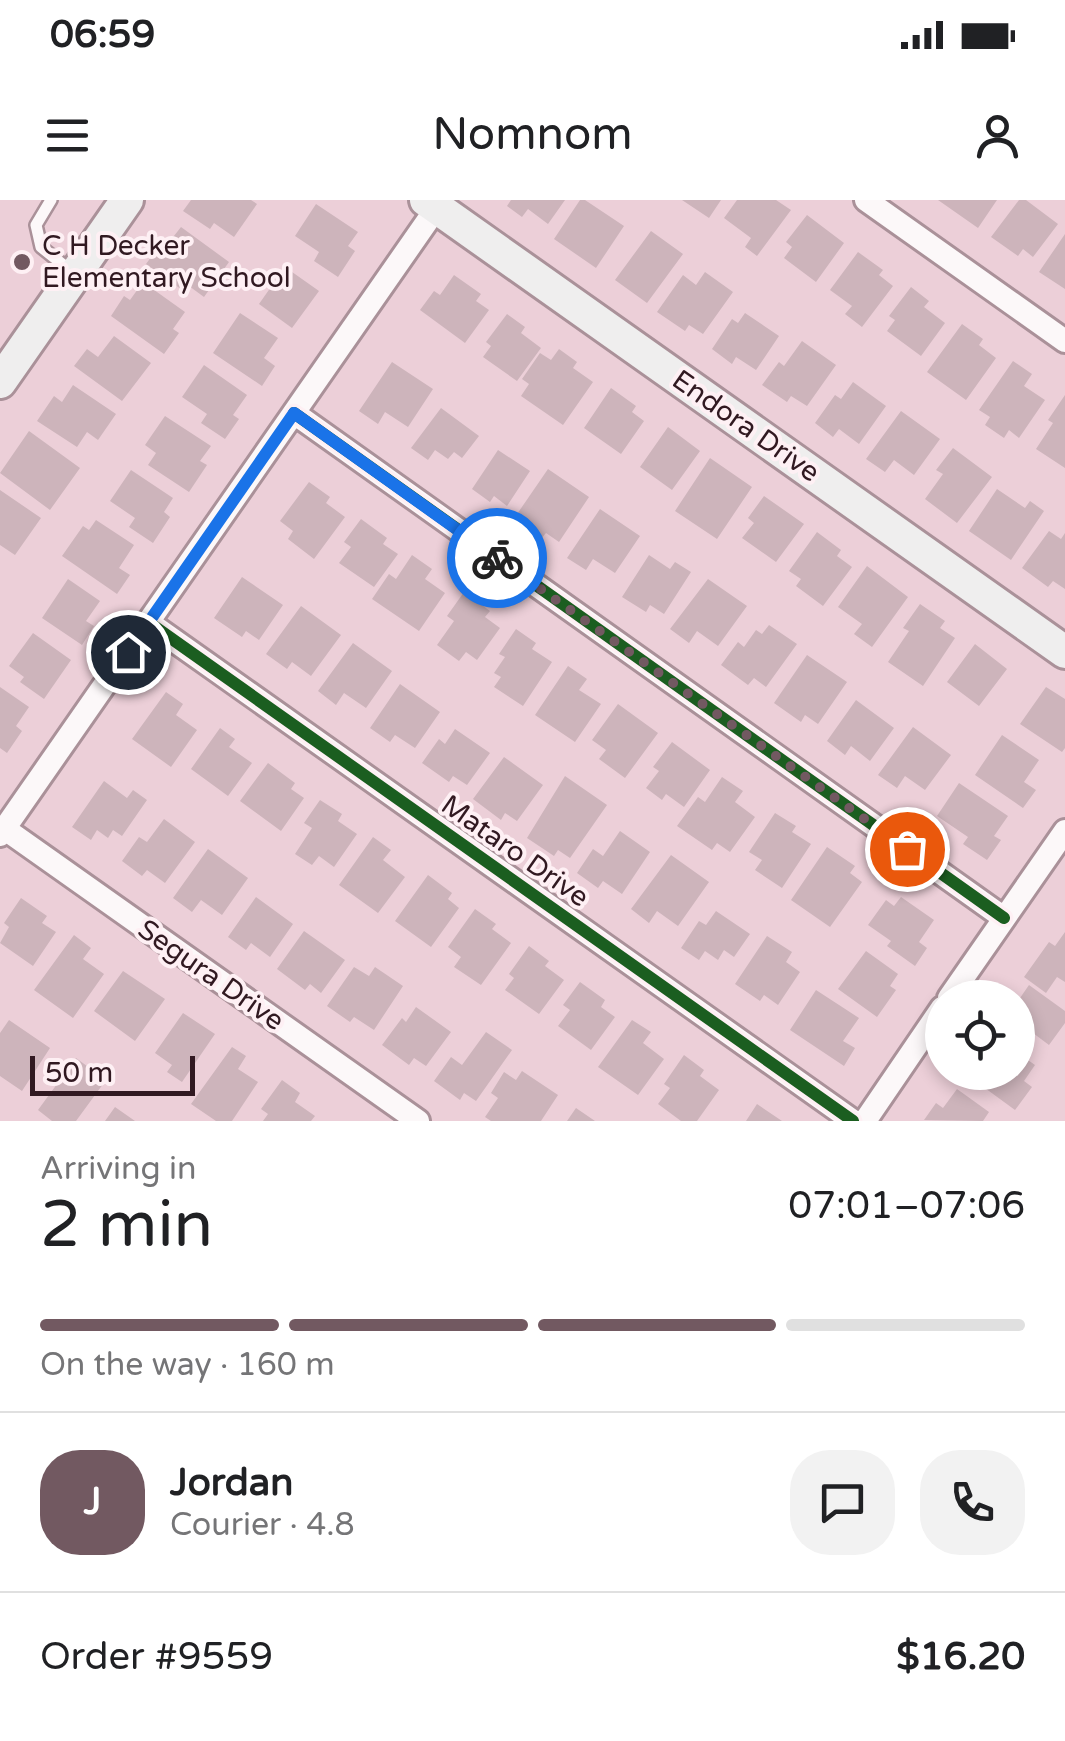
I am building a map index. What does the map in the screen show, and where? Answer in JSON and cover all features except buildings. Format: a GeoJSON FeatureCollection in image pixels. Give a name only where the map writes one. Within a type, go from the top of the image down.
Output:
{"type":"FeatureCollection","features":[{"type":"Feature","properties":{"kind":"street"},"geometry":{"type":"LineString","coordinates":[[0,382],[128,200]]}},
{"type":"Feature","properties":{"kind":"street"},"geometry":{"type":"LineString","coordinates":[[866,200],[1065,341]]}},
{"type":"Feature","properties":{"kind":"street"},"geometry":{"type":"LineString","coordinates":[[2,832],[294,413],[435,202]]}},
{"type":"Feature","properties":{"kind":"street","name":"Endora Drive"},"geometry":{"type":"LineString","coordinates":[[435,202],[1065,652]]}},
{"type":"Feature","properties":{"kind":"street"},"geometry":{"type":"LineString","coordinates":[[294,413],[1004,918]]}},
{"type":"Feature","properties":{"kind":"street","name":"Mataro Drive"},"geometry":{"type":"LineString","coordinates":[[148,622],[853,1121]]}},
{"type":"Feature","properties":{"kind":"street"},"geometry":{"type":"LineString","coordinates":[[961,980],[1065,831]]}},
{"type":"Feature","properties":{"kind":"street","name":"Segura Drive"},"geometry":{"type":"LineString","coordinates":[[2,832],[418,1121]]}},
{"type":"Feature","properties":{"kind":"street"},"geometry":{"type":"LineString","coordinates":[[865,1121],[925,1033]]}},
{"type":"Feature","properties":{"kind":"lane"},"geometry":{"type":"LineString","coordinates":[[51,200],[36,225],[41,247],[76,274]]}},
{"type":"Feature","properties":{"kind":"cycle path"},"geometry":{"type":"LineString","coordinates":[[294,413],[1004,918]]}},
{"type":"Feature","properties":{"kind":"cycle path"},"geometry":{"type":"LineString","coordinates":[[148,622],[853,1121]]}},
{"type":"Feature","properties":{"kind":"way so far"},"geometry":{"type":"LineString","coordinates":[[497,558],[907,849]]}},
{"type":"Feature","properties":{"kind":"place","name":"C H Decker Elementary School"},"geometry":{"type":"Point","coordinates":[22,262]}},
{"type":"Feature","properties":{"kind":"route"},"geometry":{"type":"LineString","coordinates":[[128,652],[294,413],[497,558]]}}]}
